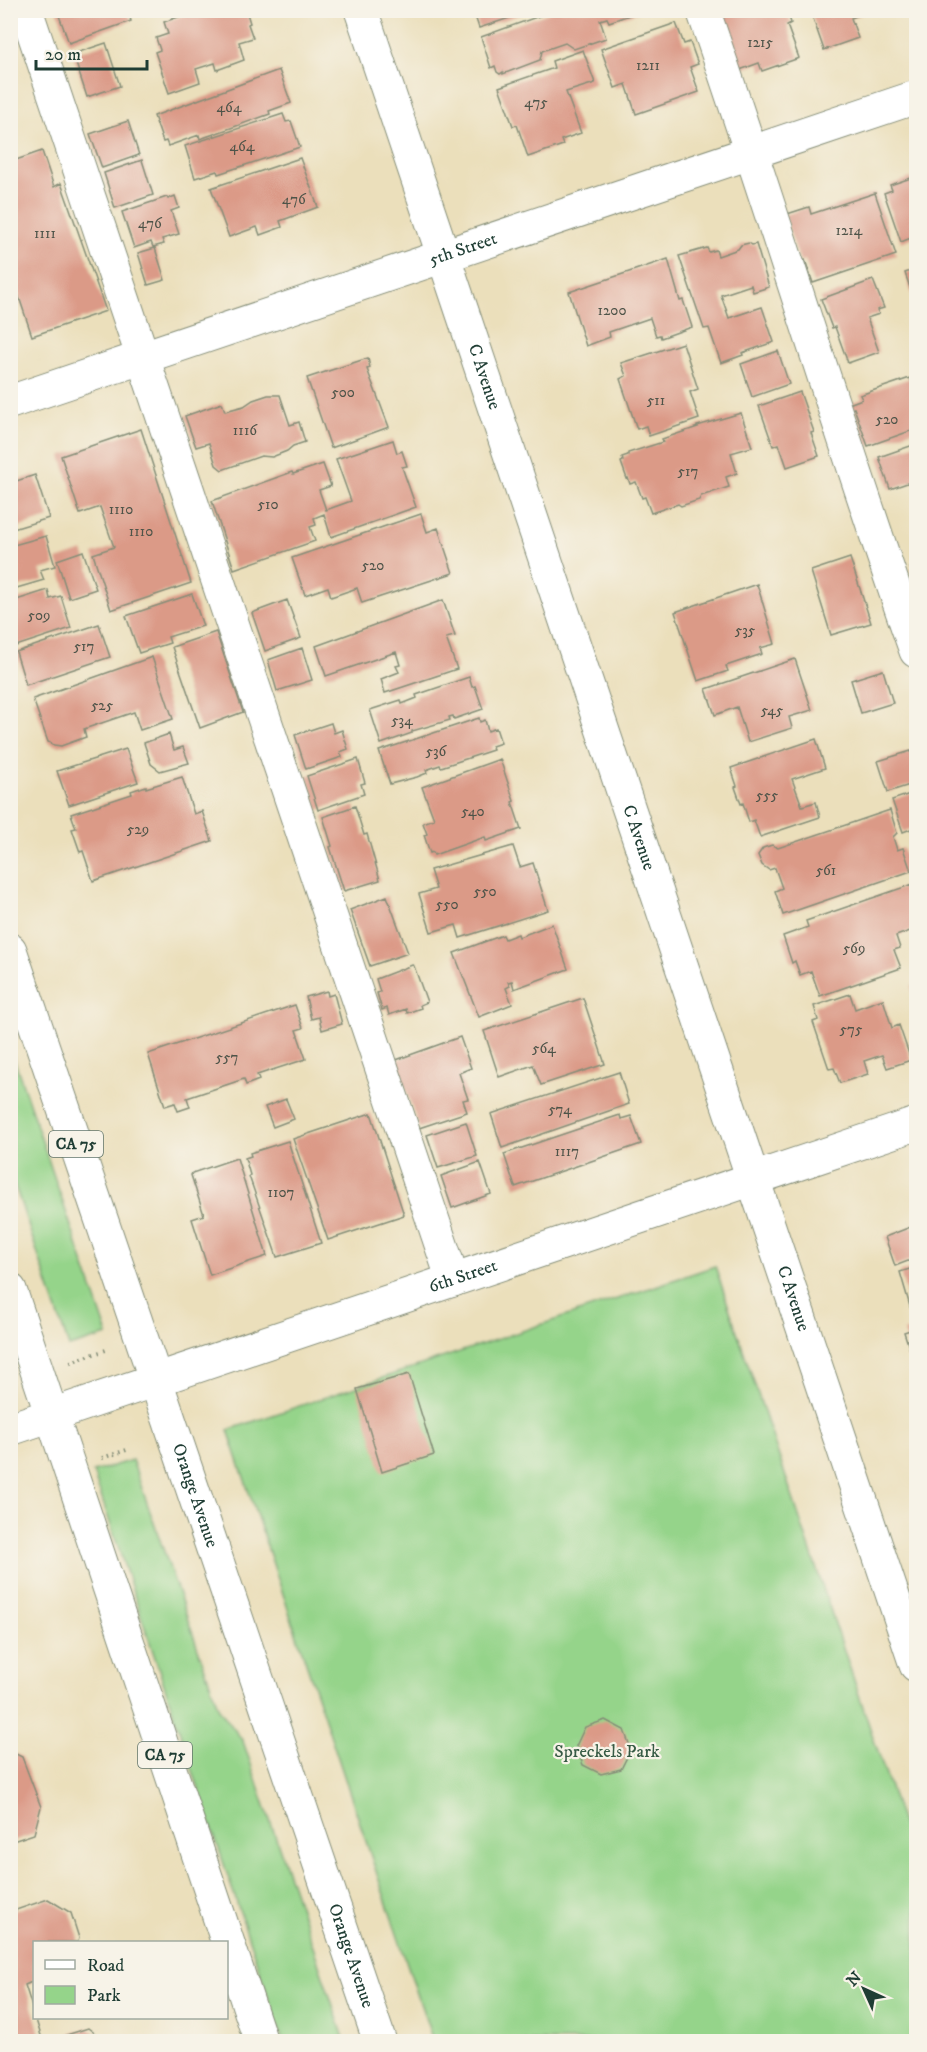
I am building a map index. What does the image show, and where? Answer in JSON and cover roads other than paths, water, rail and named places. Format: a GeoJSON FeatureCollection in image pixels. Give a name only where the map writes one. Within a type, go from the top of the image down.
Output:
{"type":"FeatureCollection","features":[{"type":"Feature","properties":{"kind":"main road"},"geometry":{"type":"LineString","coordinates":[[26,10],[453,1280]]}},
{"type":"Feature","properties":{"kind":"main road","name":"C Avenue"},"geometry":{"type":"LineString","coordinates":[[361,10],[916,1665]]}},
{"type":"Feature","properties":{"kind":"main road"},"geometry":{"type":"LineString","coordinates":[[703,10],[916,651]]}},
{"type":"Feature","properties":{"kind":"main road","name":"5th Street"},"geometry":{"type":"LineString","coordinates":[[10,402],[916,97]]}},
{"type":"Feature","properties":{"kind":"main road","name":"Orange Avenue"},"geometry":{"type":"LineString","coordinates":[[10,950],[380,2042]]}},
{"type":"Feature","properties":{"kind":"main road","name":"6th Street"},"geometry":{"type":"LineString","coordinates":[[10,1429],[916,1124]]}},
{"type":"Feature","properties":{"kind":"main road","name":"CA 75"},"geometry":{"type":"LineString","coordinates":[[10,1290],[227,1941]]}},
{"type":"Feature","properties":{"kind":"main road","name":"CA 75"},"geometry":{"type":"LineString","coordinates":[[228,1943],[261,2042]]}},
{"type":"Feature","properties":{"kind":"park label","name":"Spreckels Park"},"geometry":{"type":"Point","coordinates":[607,1752]}}]}
